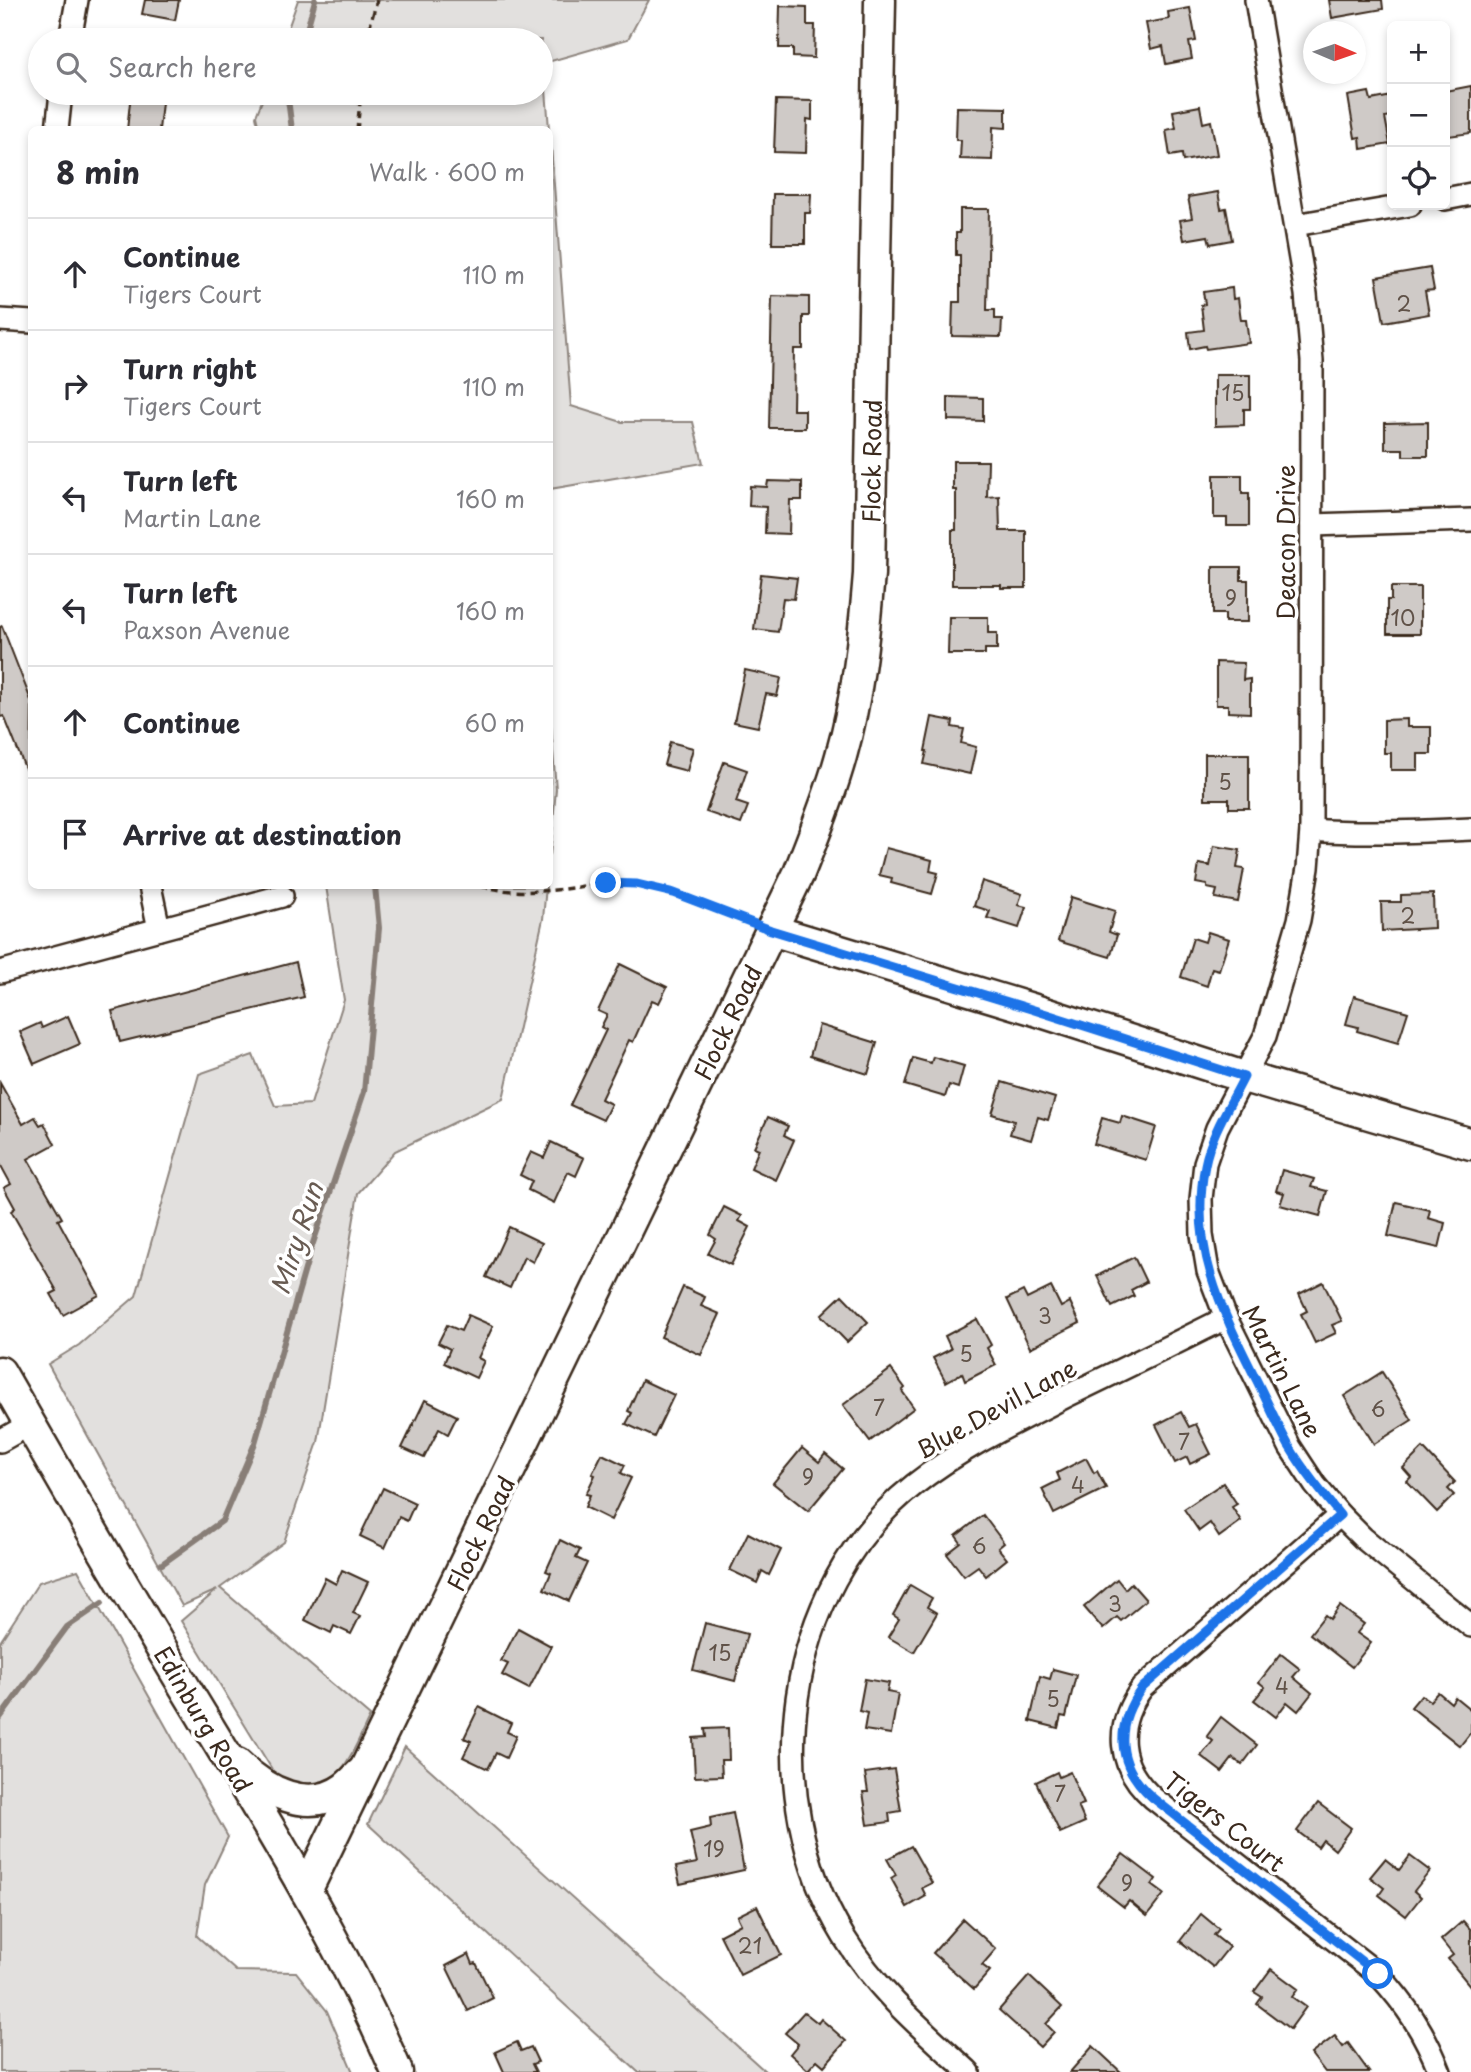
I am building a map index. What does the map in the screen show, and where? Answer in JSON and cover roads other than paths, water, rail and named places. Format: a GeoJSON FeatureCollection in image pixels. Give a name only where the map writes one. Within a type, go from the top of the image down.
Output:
{"type":"FeatureCollection","features":[{"type":"Feature","properties":{"kind":"main road","name":"Flock Road"},"geometry":{"type":"LineString","coordinates":[[306,1891],[799,873],[825,808],[854,699],[863,644],[869,574],[880,0]]}},
{"type":"Feature","properties":{"kind":"main road"},"geometry":{"type":"LineString","coordinates":[[771,930],[1244,1077],[1471,1144]]}},
{"type":"Feature","properties":{"kind":"main road","name":"Edinburg Road"},"geometry":{"type":"LineString","coordinates":[[0,1372],[117,1576],[306,1891],[397,2072]]}},
{"type":"Feature","properties":{"kind":"main road"},"geometry":{"type":"LineString","coordinates":[[223,1751],[253,1779],[284,1796],[306,1800],[344,1789],[364,1770]]}},
{"type":"Feature","properties":{"kind":"street"},"geometry":{"type":"LineString","coordinates":[[72,28],[77,0]]}},
{"type":"Feature","properties":{"kind":"street","name":"Deacon Drive"},"geometry":{"type":"LineString","coordinates":[[1244,1077],[1265,1036],[1299,920],[1311,830],[1312,361],[1306,294],[1256,0]]}},
{"type":"Feature","properties":{"kind":"street"},"geometry":{"type":"LineString","coordinates":[[57,126],[60,105]]}},
{"type":"Feature","properties":{"kind":"street"},"geometry":{"type":"LineString","coordinates":[[1450,198],[1471,194]]}},
{"type":"Feature","properties":{"kind":"street"},"geometry":{"type":"LineString","coordinates":[[1295,225],[1387,209]]}},
{"type":"Feature","properties":{"kind":"street"},"geometry":{"type":"LineString","coordinates":[[0,320],[28,322]]}},
{"type":"Feature","properties":{"kind":"street"},"geometry":{"type":"LineString","coordinates":[[1312,525],[1445,523],[1471,520]]}},
{"type":"Feature","properties":{"kind":"street"},"geometry":{"type":"LineString","coordinates":[[1311,830],[1408,832],[1471,829]]}},
{"type":"Feature","properties":{"kind":"street"},"geometry":{"type":"LineString","coordinates":[[151,889],[159,929]]}},
{"type":"Feature","properties":{"kind":"street"},"geometry":{"type":"LineString","coordinates":[[0,972],[282,896]]}},
{"type":"Feature","properties":{"kind":"street","name":"Martin Lane"},"geometry":{"type":"LineString","coordinates":[[1244,1077],[1217,1128],[1205,1163],[1201,1199],[1202,1235],[1208,1270],[1226,1318],[1290,1447],[1315,1485],[1340,1515],[1381,1554],[1471,1626]]}},
{"type":"Feature","properties":{"kind":"street","name":"Blue Devil Lane"},"geometry":{"type":"LineString","coordinates":[[969,2072],[888,1997],[864,1967],[825,1900],[809,1857],[795,1782],[793,1743],[797,1698],[807,1650],[837,1577],[858,1544],[883,1514],[912,1486],[944,1463],[1023,1418],[1226,1318]]}},
{"type":"Feature","properties":{"kind":"street"},"geometry":{"type":"LineString","coordinates":[[0,1441],[30,1424]]}},
{"type":"Feature","properties":{"kind":"street","name":"Tigers Court"},"geometry":{"type":"LineString","coordinates":[[1340,1515],[1142,1688],[1132,1702],[1125,1720],[1125,1758],[1142,1789],[1378,1974],[1400,1998],[1419,2025],[1440,2072]]}},
{"type":"Feature","properties":{"kind":"waterway","name":"Miry Run"},"geometry":{"type":"LineString","coordinates":[[307,28],[315,0]]}},
{"type":"Feature","properties":{"kind":"waterway","name":"Miry Run"},"geometry":{"type":"LineString","coordinates":[[289,105],[291,126]]}},
{"type":"Feature","properties":{"kind":"waterway","name":"Miry Run"},"geometry":{"type":"LineString","coordinates":[[162,1564],[222,1521],[255,1443],[310,1252],[364,1092],[379,928],[375,889]]}},
{"type":"Feature","properties":{"kind":"waterway","name":"Miry Run"},"geometry":{"type":"LineString","coordinates":[[0,1718],[67,1627],[102,1603]]}}]}
